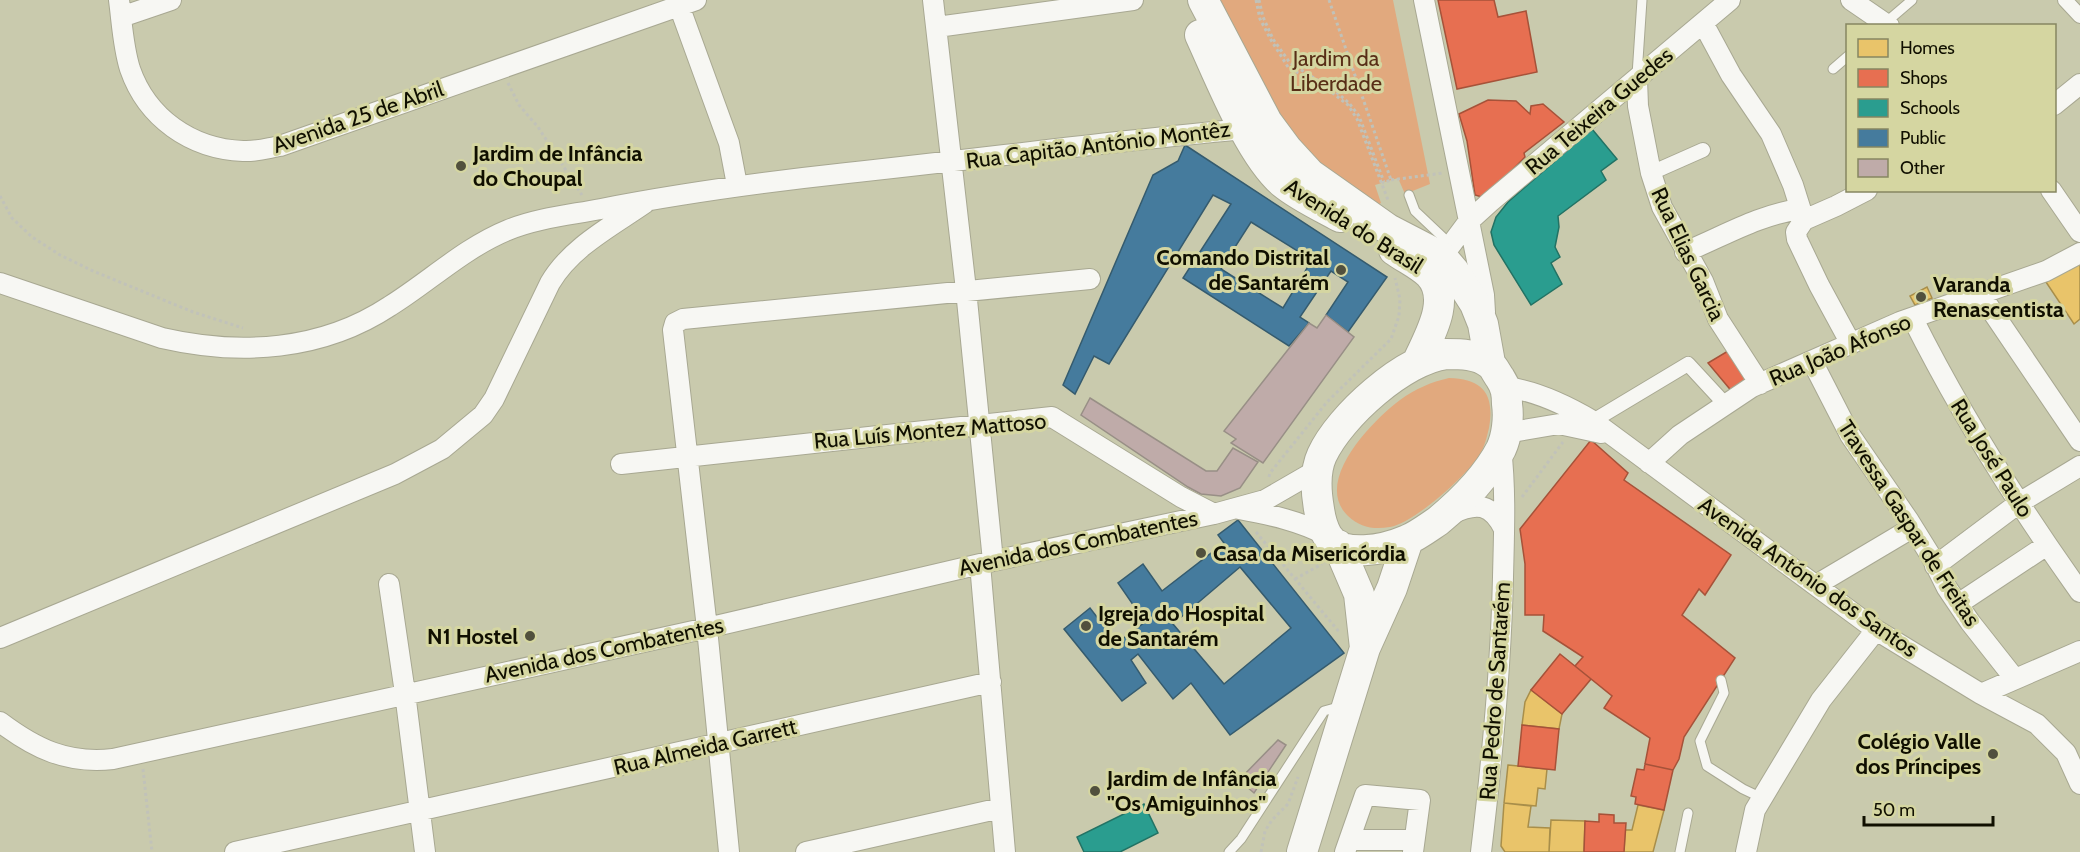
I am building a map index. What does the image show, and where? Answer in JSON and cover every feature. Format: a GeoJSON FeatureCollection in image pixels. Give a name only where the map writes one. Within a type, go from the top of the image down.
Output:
{"type":"FeatureCollection","features":[{"type":"Feature","properties":{"kind":"main road","name":"Avenida do Brasil"},"geometry":{"type":"LineString","coordinates":[[1183,0],[1245,129],[1267,166],[1284,184],[1380,241],[1430,274],[1438,290],[1436,322],[1417,363]]}},
{"type":"Feature","properties":{"kind":"main road","name":"Avenida do Brasil"},"geometry":{"type":"LineString","coordinates":[[1203,0],[1267,122],[1310,174],[1388,229],[1455,255],[1454,271],[1475,304],[1498,375]]}},
{"type":"Feature","properties":{"kind":"main road"},"geometry":{"type":"LineString","coordinates":[[1302,852],[1347,705],[1359,594],[1329,549],[1318,508],[1317,470],[1323,454],[1352,413],[1379,388],[1432,356],[1466,354],[1498,375],[1508,409],[1503,440],[1478,481],[1438,521],[1408,540],[1375,550],[1329,549]]}},
{"type":"Feature","properties":{"kind":"main road"},"geometry":{"type":"LineString","coordinates":[[1355,644],[1392,588],[1408,540]]}},
{"type":"Feature","properties":{"kind":"street"},"geometry":{"type":"LineString","coordinates":[[120,8],[171,0]]}},
{"type":"Feature","properties":{"kind":"street"},"geometry":{"type":"LineString","coordinates":[[933,0],[980,424],[991,682],[1005,852]]}},
{"type":"Feature","properties":{"kind":"street"},"geometry":{"type":"LineString","coordinates":[[937,27],[1133,0]]}},
{"type":"Feature","properties":{"kind":"street"},"geometry":{"type":"LineString","coordinates":[[1424,0],[1486,308],[1483,324]]}},
{"type":"Feature","properties":{"kind":"street","name":"Rua Teixeira Guedes"},"geometry":{"type":"LineString","coordinates":[[1455,255],[1468,222],[1730,0]]}},
{"type":"Feature","properties":{"kind":"street"},"geometry":{"type":"LineString","coordinates":[[1851,0],[1884,24]]}},
{"type":"Feature","properties":{"kind":"street"},"geometry":{"type":"LineString","coordinates":[[2065,0],[2080,16]]}},
{"type":"Feature","properties":{"kind":"street"},"geometry":{"type":"LineString","coordinates":[[684,2],[729,143],[737,185]]}},
{"type":"Feature","properties":{"kind":"street","name":"Avenida 25 de Abril"},"geometry":{"type":"LineString","coordinates":[[120,8],[129,67],[143,95],[160,118],[197,142],[243,151],[280,146],[684,2]]}},
{"type":"Feature","properties":{"kind":"street"},"geometry":{"type":"LineString","coordinates":[[1703,23],[1731,75],[1771,134],[1802,214],[1796,232],[1797,239],[1851,344]]}},
{"type":"Feature","properties":{"kind":"street","name":"Rua Elias Garcia"},"geometry":{"type":"LineString","coordinates":[[1637,78],[1638,106],[1651,172],[1662,207],[1703,282],[1718,319],[1760,384]]}},
{"type":"Feature","properties":{"kind":"street"},"geometry":{"type":"LineString","coordinates":[[2056,104],[2080,84]]}},
{"type":"Feature","properties":{"kind":"street","name":"Rua Capitão António Montêz"},"geometry":{"type":"LineString","coordinates":[[0,283],[162,338],[224,347],[292,345],[308,342],[359,323],[388,308],[460,255],[509,230],[537,221],[737,185],[1245,129]]}},
{"type":"Feature","properties":{"kind":"street"},"geometry":{"type":"LineString","coordinates":[[1651,172],[1703,150]]}},
{"type":"Feature","properties":{"kind":"street"},"geometry":{"type":"LineString","coordinates":[[1685,252],[1716,239],[1738,226],[1779,212],[1802,214],[1836,206],[1863,192]]}},
{"type":"Feature","properties":{"kind":"street"},"geometry":{"type":"LineString","coordinates":[[2052,192],[2080,232]]}},
{"type":"Feature","properties":{"kind":"street"},"geometry":{"type":"LineString","coordinates":[[0,638],[395,474],[442,449],[470,427],[489,408],[550,283],[562,265],[587,243],[652,199]]}},
{"type":"Feature","properties":{"kind":"street","name":"Rua João Afonso"},"geometry":{"type":"LineString","coordinates":[[1649,463],[1680,435],[1725,404],[1760,384],[1913,319],[2046,271],[2080,254]]}},
{"type":"Feature","properties":{"kind":"street"},"geometry":{"type":"LineString","coordinates":[[729,852],[675,323],[683,319],[1090,279]]}},
{"type":"Feature","properties":{"kind":"street"},"geometry":{"type":"LineString","coordinates":[[1981,295],[2080,441]]}},
{"type":"Feature","properties":{"kind":"street","name":"Rua José Paulo"},"geometry":{"type":"LineString","coordinates":[[1913,319],[1937,368],[2019,503],[2080,592]]}},
{"type":"Feature","properties":{"kind":"street","name":"Travessa Gaspar de Freitas"},"geometry":{"type":"LineString","coordinates":[[1812,362],[1850,435],[1912,528],[1958,604],[2015,679]]}},
{"type":"Feature","properties":{"kind":"street"},"geometry":{"type":"LineString","coordinates":[[1593,421],[1688,364],[1725,404]]}},
{"type":"Feature","properties":{"kind":"street","name":"Avenida António dos Santos"},"geometry":{"type":"LineString","coordinates":[[1498,375],[1522,389],[1573,409],[1593,421],[1876,630],[1981,694],[2037,724],[2066,753],[2080,784]]}},
{"type":"Feature","properties":{"kind":"street","name":"Rua Luís Montez Mattoso"},"geometry":{"type":"LineString","coordinates":[[621,464],[1052,417],[1181,497],[1214,514]]}},
{"type":"Feature","properties":{"kind":"street","name":"Avenida António dos Santos"},"geometry":{"type":"LineString","coordinates":[[1503,440],[1559,424],[1593,430],[1613,437]]}},
{"type":"Feature","properties":{"kind":"street","name":"Rua Pedro de Santarém"},"geometry":{"type":"LineString","coordinates":[[1481,852],[1494,744],[1502,614],[1505,488],[1503,440]]}},
{"type":"Feature","properties":{"kind":"street"},"geometry":{"type":"LineString","coordinates":[[1935,566],[2019,503],[2080,465]]}},
{"type":"Feature","properties":{"kind":"street","name":"Avenida dos Combatentes"},"geometry":{"type":"LineString","coordinates":[[0,722],[53,754],[65,758],[104,760],[141,753],[1214,514],[1265,500],[1317,470]]}},
{"type":"Feature","properties":{"kind":"street"},"geometry":{"type":"LineString","coordinates":[[1438,521],[1464,508],[1479,507],[1495,513],[1504,530]]}},
{"type":"Feature","properties":{"kind":"street"},"geometry":{"type":"LineString","coordinates":[[1234,508],[1274,515],[1311,527],[1329,549]]}},
{"type":"Feature","properties":{"kind":"street"},"geometry":{"type":"LineString","coordinates":[[1816,585],[1912,528]]}},
{"type":"Feature","properties":{"kind":"street"},"geometry":{"type":"LineString","coordinates":[[1958,604],[2046,545]]}},
{"type":"Feature","properties":{"kind":"street"},"geometry":{"type":"LineString","coordinates":[[389,584],[425,852]]}},
{"type":"Feature","properties":{"kind":"street"},"geometry":{"type":"LineString","coordinates":[[1746,852],[1755,810],[1762,798],[1821,700],[1876,630]]}},
{"type":"Feature","properties":{"kind":"street"},"geometry":{"type":"LineString","coordinates":[[1981,694],[2080,651]]}},
{"type":"Feature","properties":{"kind":"street","name":"Rua Almeida Garrett"},"geometry":{"type":"LineString","coordinates":[[235,852],[991,682]]}},
{"type":"Feature","properties":{"kind":"street"},"geometry":{"type":"LineString","coordinates":[[1365,795],[1419,800],[1414,846],[1347,846],[1365,795]]}},
{"type":"Feature","properties":{"kind":"street"},"geometry":{"type":"LineString","coordinates":[[806,852],[1001,808]]}},
{"type":"Feature","properties":{"kind":"lane"},"geometry":{"type":"LineString","coordinates":[[1637,78],[1642,0]]}},
{"type":"Feature","properties":{"kind":"lane"},"geometry":{"type":"LineString","coordinates":[[1886,24],[1912,0]]}},
{"type":"Feature","properties":{"kind":"lane"},"geometry":{"type":"LineString","coordinates":[[1833,69],[1846,58]]}},
{"type":"Feature","properties":{"kind":"lane"},"geometry":{"type":"LineString","coordinates":[[1410,195],[1415,211],[1480,280]]}},
{"type":"Feature","properties":{"kind":"lane"},"geometry":{"type":"LineString","coordinates":[[1720,680],[1724,693],[1700,741],[1707,766],[1762,798]]}},
{"type":"Feature","properties":{"kind":"lane"},"geometry":{"type":"LineString","coordinates":[[1229,852],[1241,839],[1324,711],[1347,705]]}},
{"type":"Feature","properties":{"kind":"lane"},"geometry":{"type":"LineString","coordinates":[[1680,852],[1688,813]]}},
{"type":"Feature","properties":{"kind":"path"},"geometry":{"type":"LineString","coordinates":[[1258,0],[1260,19],[1288,67],[1334,94],[1348,105],[1357,119],[1395,218],[1388,229]]}},
{"type":"Feature","properties":{"kind":"path"},"geometry":{"type":"LineString","coordinates":[[1329,0],[1391,180]]}},
{"type":"Feature","properties":{"kind":"path"},"geometry":{"type":"LineString","coordinates":[[501,68],[519,105],[538,127],[592,210]]}},
{"type":"Feature","properties":{"kind":"path"},"geometry":{"type":"LineString","coordinates":[[1383,183],[1451,172]]}},
{"type":"Feature","properties":{"kind":"path"},"geometry":{"type":"LineString","coordinates":[[0,196],[12,218],[32,237],[60,255],[193,312],[228,325],[249,329]]}},
{"type":"Feature","properties":{"kind":"path"},"geometry":{"type":"LineString","coordinates":[[1265,500],[1270,473],[1294,441],[1327,402],[1391,339],[1400,316],[1400,299],[1396,280],[1388,272]]}},
{"type":"Feature","properties":{"kind":"path"},"geometry":{"type":"LineString","coordinates":[[1504,530],[1511,511],[1566,437]]}},
{"type":"Feature","properties":{"kind":"path"},"geometry":{"type":"LineString","coordinates":[[1253,528],[1295,579],[1355,644]]}},
{"type":"Feature","properties":{"kind":"path"},"geometry":{"type":"LineString","coordinates":[[1295,579],[1329,549]]}},
{"type":"Feature","properties":{"kind":"path"},"geometry":{"type":"LineString","coordinates":[[141,753],[152,852]]}},
{"type":"Feature","properties":{"kind":"path"},"geometry":{"type":"LineString","coordinates":[[1261,852],[1265,831],[1272,820],[1288,804],[1299,775]]}},
{"type":"Feature","properties":{"kind":"green space","name":"Jardim da Liberdade"},"geometry":{"type":"Polygon","coordinates":[[[1217,0],[1393,0],[1430,184],[1405,194],[1398,178],[1375,185],[1381,203],[1374,207],[1302,153],[1217,0]]]}},
{"type":"Feature","properties":{"kind":"green space"},"geometry":{"type":"Polygon","coordinates":[[[1449,378],[1470,381],[1478,385],[1488,398],[1489,428],[1485,444],[1474,463],[1440,497],[1400,524],[1372,528],[1353,520],[1339,502],[1337,486],[1350,453],[1375,422],[1400,400],[1423,386],[1449,378]]]}},
{"type":"Feature","properties":{"kind":"building: Homes"},"geometry":{"type":"Polygon","coordinates":[[[2080,263],[2080,319],[2074,324],[2044,279],[2080,263]]]}},
{"type":"Feature","properties":{"kind":"building: Homes","name":"Varanda Renascentista"},"geometry":{"type":"Polygon","coordinates":[[[1927,287],[1932,298],[1915,305],[1910,296],[1927,287]]]}},
{"type":"Feature","properties":{"kind":"building: Homes"},"geometry":{"type":"Polygon","coordinates":[[[1531,690],[1562,714],[1559,729],[1522,725],[1525,702],[1531,690]]]}},
{"type":"Feature","properties":{"kind":"building: Homes"},"geometry":{"type":"Polygon","coordinates":[[[1508,765],[1547,769],[1545,789],[1538,788],[1536,806],[1504,803],[1508,765]]]}},
{"type":"Feature","properties":{"kind":"building: Homes"},"geometry":{"type":"Polygon","coordinates":[[[1504,803],[1531,806],[1528,827],[1550,828],[1549,852],[1505,852],[1501,846],[1504,803]]]}},
{"type":"Feature","properties":{"kind":"building: Homes"},"geometry":{"type":"Polygon","coordinates":[[[1638,805],[1664,810],[1653,852],[1624,852],[1625,830],[1632,830],[1638,805]]]}},
{"type":"Feature","properties":{"kind":"building: Homes"},"geometry":{"type":"Polygon","coordinates":[[[1551,820],[1585,821],[1584,852],[1549,852],[1551,820]]]}},
{"type":"Feature","properties":{"kind":"building: Shops"},"geometry":{"type":"Polygon","coordinates":[[[1438,0],[1494,0],[1498,17],[1526,11],[1537,72],[1457,89],[1438,0]]]}},
{"type":"Feature","properties":{"kind":"building: Shops"},"geometry":{"type":"Polygon","coordinates":[[[1488,100],[1516,101],[1530,114],[1531,106],[1543,104],[1564,122],[1524,153],[1525,157],[1485,198],[1475,195],[1467,141],[1459,114],[1488,100]]]}},
{"type":"Feature","properties":{"kind":"building: Shops"},"geometry":{"type":"Polygon","coordinates":[[[1733,348],[1756,383],[1734,394],[1708,363],[1733,348]]]}},
{"type":"Feature","properties":{"kind":"building: Shops"},"geometry":{"type":"Polygon","coordinates":[[[1591,440],[1628,473],[1624,480],[1731,555],[1705,595],[1699,589],[1682,615],[1735,658],[1684,737],[1679,759],[1673,770],[1645,764],[1650,738],[1604,708],[1612,696],[1575,666],[1583,657],[1543,631],[1544,615],[1525,615],[1525,564],[1520,529],[1591,440]]]}},
{"type":"Feature","properties":{"kind":"building: Shops"},"geometry":{"type":"Polygon","coordinates":[[[1560,654],[1591,679],[1562,714],[1531,690],[1560,654]]]}},
{"type":"Feature","properties":{"kind":"building: Shops"},"geometry":{"type":"Polygon","coordinates":[[[1522,725],[1559,729],[1555,770],[1518,766],[1522,725]]]}},
{"type":"Feature","properties":{"kind":"building: Shops"},"geometry":{"type":"Polygon","coordinates":[[[1645,764],[1673,770],[1664,810],[1635,804],[1636,797],[1631,796],[1637,769],[1644,770],[1645,764]]]}},
{"type":"Feature","properties":{"kind":"building: Shops"},"geometry":{"type":"Polygon","coordinates":[[[1599,814],[1614,815],[1614,823],[1626,823],[1624,852],[1584,852],[1585,821],[1599,822],[1599,814]]]}},
{"type":"Feature","properties":{"kind":"building: Schools"},"geometry":{"type":"Polygon","coordinates":[[[1592,129],[1617,159],[1601,171],[1606,180],[1558,216],[1559,227],[1555,247],[1560,257],[1551,263],[1562,284],[1531,305],[1494,245],[1491,232],[1496,217],[1508,202],[1592,129]]]}},
{"type":"Feature","properties":{"kind":"building: Schools"},"geometry":{"type":"Polygon","coordinates":[[[1144,804],[1158,833],[1120,852],[1084,852],[1077,837],[1144,804]]]}},
{"type":"Feature","properties":{"kind":"building: Public","name":"Comando Distrital de Santarém"},"geometry":{"type":"Polygon","coordinates":[[[1185,145],[1387,277],[1348,332],[1326,315],[1348,282],[1331,271],[1300,317],[1309,323],[1289,346],[1183,278],[1231,204],[1213,195],[1109,364],[1094,356],[1075,394],[1063,385],[1153,175],[1178,161],[1185,145]],[[1251,222],[1221,269],[1283,308],[1312,260],[1251,222]]]}},
{"type":"Feature","properties":{"kind":"building: Public","name":"Igreja do Hospital de Santarém"},"geometry":{"type":"Polygon","coordinates":[[[1238,520],[1344,653],[1230,735],[1191,683],[1173,699],[1138,654],[1131,660],[1146,683],[1122,701],[1064,629],[1090,608],[1117,643],[1145,622],[1118,583],[1143,564],[1162,591],[1224,543],[1218,535],[1238,520]],[[1240,567],[1173,624],[1224,684],[1291,628],[1240,567]]]}},
{"type":"Feature","properties":{"kind":"building: Other"},"geometry":{"type":"Polygon","coordinates":[[[1326,315],[1354,337],[1263,463],[1231,443],[1236,439],[1224,431],[1309,323],[1317,328],[1326,315]]]}},
{"type":"Feature","properties":{"kind":"building: Other"},"geometry":{"type":"Polygon","coordinates":[[[1090,398],[1206,471],[1217,471],[1233,448],[1258,462],[1240,488],[1221,496],[1201,494],[1081,415],[1090,398]]]}},
{"type":"Feature","properties":{"kind":"building: Other"},"geometry":{"type":"Polygon","coordinates":[[[1278,740],[1286,745],[1254,793],[1239,780],[1278,740]]]}},
{"type":"Feature","properties":{"kind":"place","name":"Jardim de Infância do Choupal"},"geometry":{"type":"Point","coordinates":[461,166]}},
{"type":"Feature","properties":{"kind":"place","name":"Comando Distrital de Santarém"},"geometry":{"type":"Point","coordinates":[1341,270]}},
{"type":"Feature","properties":{"kind":"place","name":"Varanda Renascentista"},"geometry":{"type":"Point","coordinates":[1921,297]}},
{"type":"Feature","properties":{"kind":"place","name":"Casa da Misericórdia"},"geometry":{"type":"Point","coordinates":[1201,553]}},
{"type":"Feature","properties":{"kind":"place","name":"Igreja do Hospital de Santarém"},"geometry":{"type":"Point","coordinates":[1086,626]}},
{"type":"Feature","properties":{"kind":"place","name":"N1 Hostel"},"geometry":{"type":"Point","coordinates":[530,636]}},
{"type":"Feature","properties":{"kind":"place","name":"Colégio Valle dos Príncipes"},"geometry":{"type":"Point","coordinates":[1993,754]}},
{"type":"Feature","properties":{"kind":"place","name":"Jardim de Infância \"Os Amiguinhos\""},"geometry":{"type":"Point","coordinates":[1095,791]}}]}
